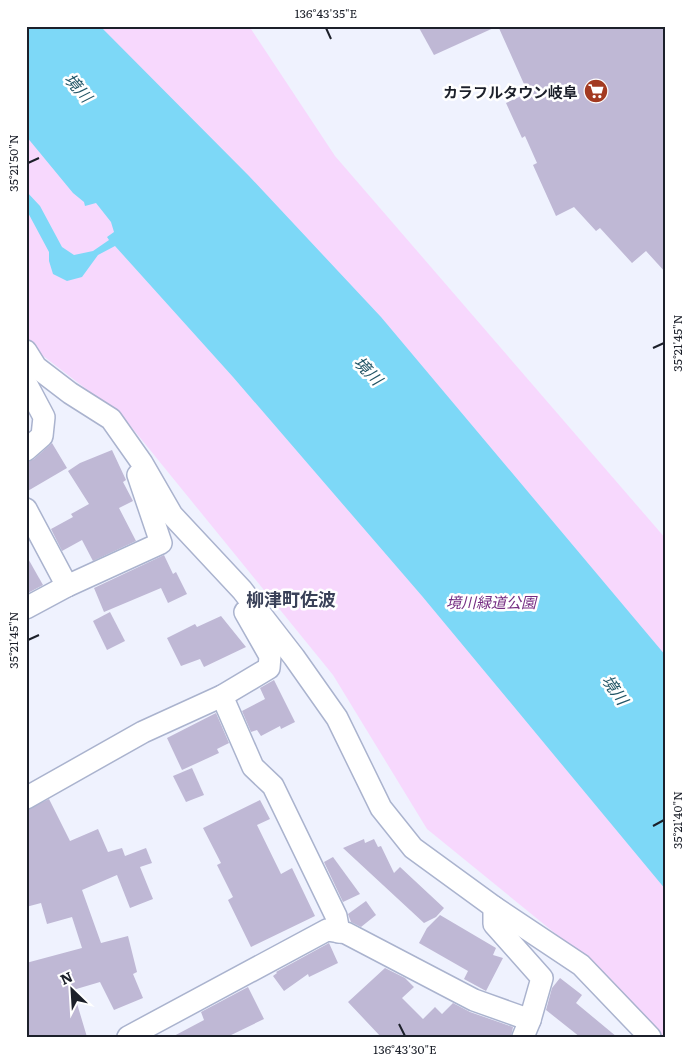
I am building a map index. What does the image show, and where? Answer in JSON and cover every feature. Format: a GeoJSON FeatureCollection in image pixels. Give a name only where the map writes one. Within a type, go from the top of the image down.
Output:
{"type":"FeatureCollection","features":[{"type":"Feature","properties":{"kind":"street"},"geometry":{"type":"LineString","coordinates":[[26,351],[36,367],[70,393],[111,419],[142,463],[172,515],[242,590],[294,657],[337,718],[381,808],[413,848],[494,907],[581,965],[650,1037]]}},
{"type":"Feature","properties":{"kind":"street"},"geometry":{"type":"LineString","coordinates":[[26,383],[44,417],[42,436],[26,450]]}},
{"type":"Feature","properties":{"kind":"street"},"geometry":{"type":"LineString","coordinates":[[26,608],[67,586],[161,543],[137,473],[142,463]]}},
{"type":"Feature","properties":{"kind":"street"},"geometry":{"type":"LineString","coordinates":[[26,508],[67,586]]}},
{"type":"Feature","properties":{"kind":"street"},"geometry":{"type":"LineString","coordinates":[[26,798],[143,732],[222,696],[269,668],[270,656],[235,594],[242,590]]}},
{"type":"Feature","properties":{"kind":"street"},"geometry":{"type":"LineString","coordinates":[[222,696],[253,767],[273,786],[336,916],[338,932]]}},
{"type":"Feature","properties":{"kind":"street"},"geometry":{"type":"LineString","coordinates":[[128,1037],[327,930],[346,933],[527,1028],[542,978],[494,924],[494,907]]}},
{"type":"Feature","properties":{"kind":"green space","name":"境川緑道公園"},"geometry":{"type":"Polygon","coordinates":[[[26,26],[249,26],[335,156],[666,539],[666,1037],[663,1037],[610,978],[427,829],[333,675],[124,418],[34,349],[26,334],[26,26]]]}},
{"type":"Feature","properties":{"kind":"water","name":"境川"},"geometry":{"type":"Polygon","coordinates":[[[26,26],[100,26],[249,176],[381,317],[666,656],[666,890],[422,596],[233,377],[115,246],[98,255],[82,277],[67,281],[53,274],[49,261],[49,252],[26,209],[26,191],[40,206],[62,247],[74,255],[93,251],[109,240],[107,237],[114,232],[111,222],[96,203],[85,206],[84,202],[73,193],[26,136],[26,26]]]}},
{"type":"Feature","properties":{"kind":"building","name":"カラフルタウン岐阜"},"geometry":{"type":"Polygon","coordinates":[[[418,26],[498,26],[434,55],[418,26]]]}},
{"type":"Feature","properties":{"kind":"building","name":"カラフルタウン岐阜"},"geometry":{"type":"Polygon","coordinates":[[[498,26],[666,26],[666,273],[646,251],[632,263],[600,228],[596,231],[574,207],[556,216],[533,165],[537,163],[525,136],[522,138],[506,103],[528,93],[498,26]]]}},
{"type":"Feature","properties":{"kind":"building"},"geometry":{"type":"Polygon","coordinates":[[[52,443],[67,468],[26,492],[26,462],[34,459],[52,443]]]}},
{"type":"Feature","properties":{"kind":"building"},"geometry":{"type":"Polygon","coordinates":[[[112,450],[126,480],[123,482],[133,501],[119,508],[136,541],[93,561],[82,540],[62,551],[51,529],[73,517],[71,514],[89,504],[68,471],[80,463],[112,450]]]}},
{"type":"Feature","properties":{"kind":"building"},"geometry":{"type":"Polygon","coordinates":[[[26,555],[43,585],[26,594],[26,555]]]}},
{"type":"Feature","properties":{"kind":"building"},"geometry":{"type":"Polygon","coordinates":[[[164,555],[173,574],[176,572],[187,594],[168,603],[161,588],[104,612],[94,588],[164,555]]]}},
{"type":"Feature","properties":{"kind":"building"},"geometry":{"type":"Polygon","coordinates":[[[110,612],[125,641],[107,650],[93,621],[110,612]]]}},
{"type":"Feature","properties":{"kind":"building"},"geometry":{"type":"Polygon","coordinates":[[[221,616],[246,647],[204,667],[200,659],[181,666],[167,638],[195,624],[197,627],[221,616]]]}},
{"type":"Feature","properties":{"kind":"building"},"geometry":{"type":"Polygon","coordinates":[[[274,680],[295,722],[281,729],[280,726],[261,736],[257,730],[251,732],[242,711],[265,699],[260,688],[274,680]]]}},
{"type":"Feature","properties":{"kind":"building"},"geometry":{"type":"Polygon","coordinates":[[[216,713],[229,743],[217,749],[219,753],[182,770],[167,738],[216,713]]]}},
{"type":"Feature","properties":{"kind":"building"},"geometry":{"type":"Polygon","coordinates":[[[192,768],[204,795],[186,802],[173,776],[192,768]]]}},
{"type":"Feature","properties":{"kind":"building"},"geometry":{"type":"Polygon","coordinates":[[[49,799],[70,841],[98,829],[108,852],[122,848],[125,856],[146,848],[152,863],[140,867],[153,899],[130,908],[117,875],[82,890],[101,943],[128,936],[137,972],[133,974],[143,998],[114,1010],[100,982],[73,990],[87,1037],[26,1037],[26,963],[82,948],[72,917],[47,924],[41,903],[26,907],[26,810],[49,799]]]}},
{"type":"Feature","properties":{"kind":"building"},"geometry":{"type":"Polygon","coordinates":[[[260,800],[270,819],[257,825],[281,874],[292,868],[315,916],[251,947],[228,900],[233,897],[217,865],[221,863],[203,828],[260,800]]]}},
{"type":"Feature","properties":{"kind":"building"},"geometry":{"type":"Polygon","coordinates":[[[364,839],[365,843],[374,839],[378,847],[381,846],[394,873],[400,867],[444,908],[436,917],[424,923],[343,848],[364,839]]]}},
{"type":"Feature","properties":{"kind":"building"},"geometry":{"type":"Polygon","coordinates":[[[333,857],[360,894],[343,902],[324,862],[333,857]]]}},
{"type":"Feature","properties":{"kind":"building"},"geometry":{"type":"Polygon","coordinates":[[[366,901],[376,915],[361,927],[351,922],[348,914],[366,901]]]}},
{"type":"Feature","properties":{"kind":"building"},"geometry":{"type":"Polygon","coordinates":[[[440,915],[496,948],[493,955],[503,958],[486,991],[464,979],[468,971],[419,943],[427,928],[440,915]]]}},
{"type":"Feature","properties":{"kind":"building"},"geometry":{"type":"Polygon","coordinates":[[[329,943],[338,963],[309,977],[308,974],[284,991],[273,976],[276,972],[329,943]]]}},
{"type":"Feature","properties":{"kind":"building"},"geometry":{"type":"Polygon","coordinates":[[[385,968],[405,978],[414,987],[402,998],[423,1019],[435,1007],[442,1014],[453,1003],[470,1012],[513,1027],[511,1037],[381,1037],[348,1002],[385,968]]]}},
{"type":"Feature","properties":{"kind":"building"},"geometry":{"type":"Polygon","coordinates":[[[560,978],[582,995],[576,1003],[617,1037],[580,1037],[546,1010],[552,988],[560,978]]]}},
{"type":"Feature","properties":{"kind":"building"},"geometry":{"type":"Polygon","coordinates":[[[248,987],[264,1019],[227,1037],[172,1037],[204,1020],[201,1012],[248,987]]]}},
{"type":"Feature","properties":{"kind":"place","name":"カラフルタウン岐阜"},"geometry":{"type":"Point","coordinates":[596,91]}},
{"type":"Feature","properties":{"kind":"district","name":"柳津町佐波"},"geometry":{"type":"Point","coordinates":[291,598]}}]}
